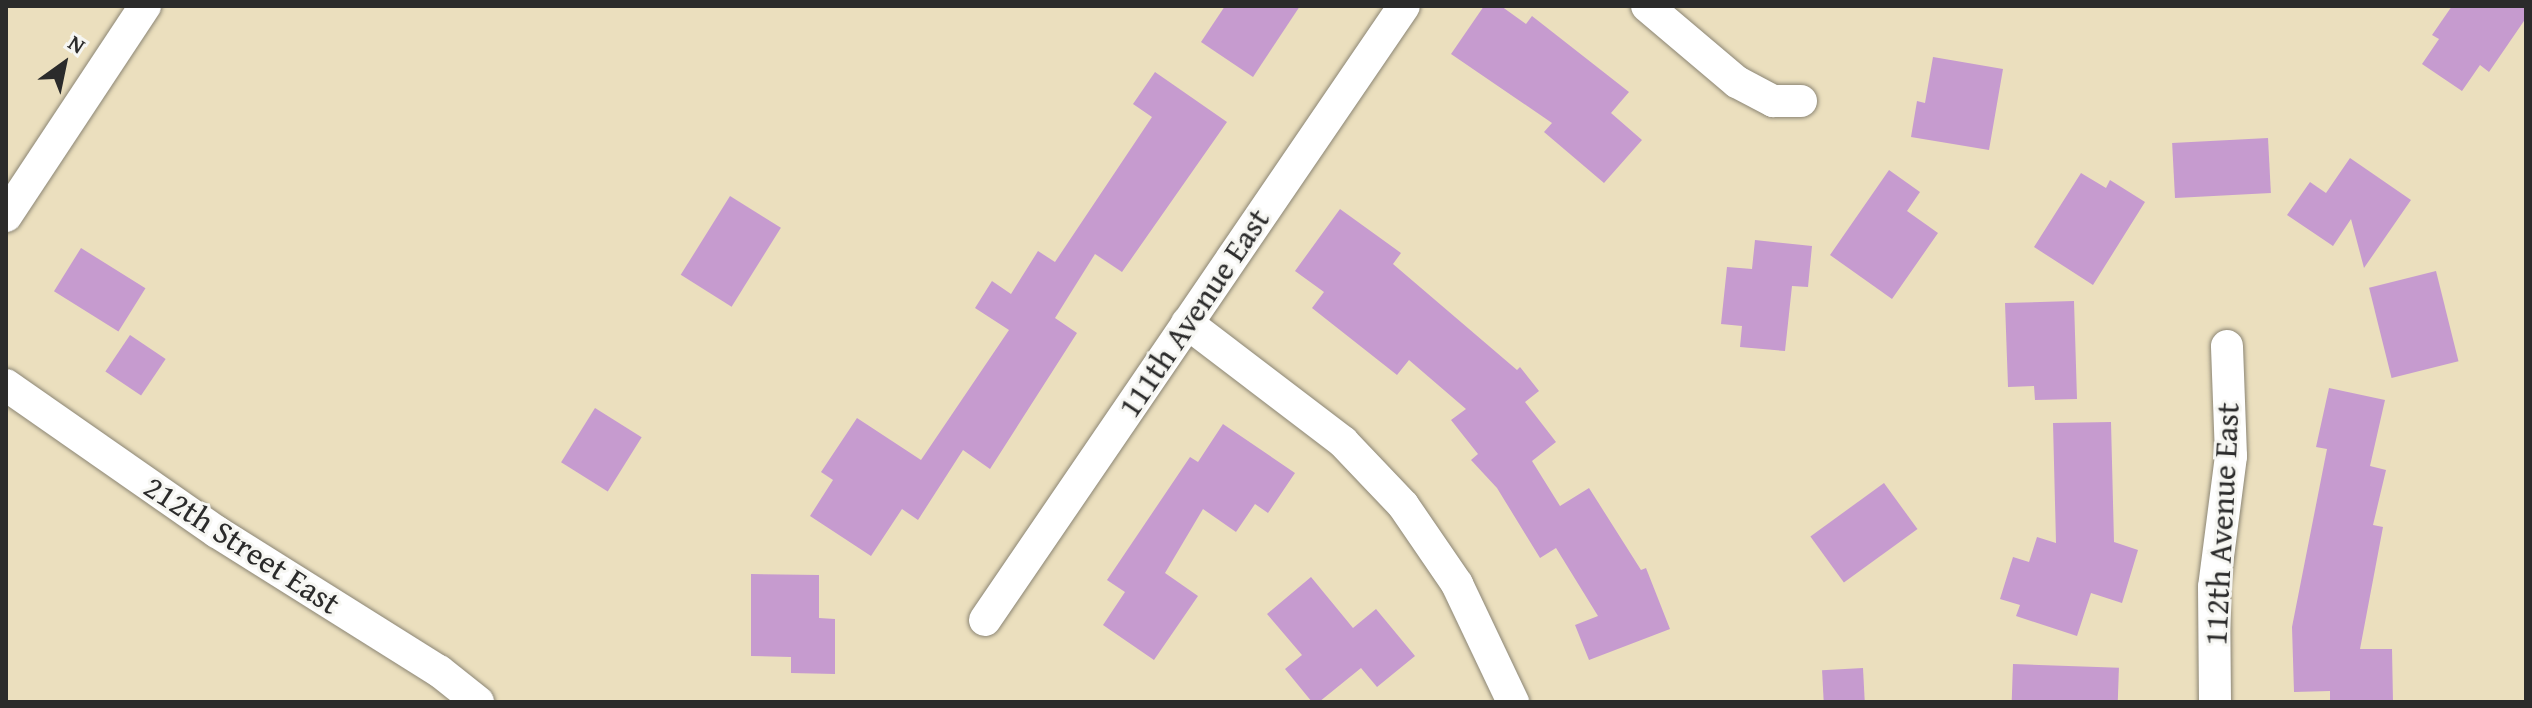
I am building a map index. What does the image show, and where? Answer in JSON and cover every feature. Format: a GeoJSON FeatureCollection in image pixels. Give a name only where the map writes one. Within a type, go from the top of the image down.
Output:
{"type":"FeatureCollection","features":[{"type":"Feature","properties":{"kind":"street"},"geometry":{"type":"LineString","coordinates":[[6,216],[145,6]]}},
{"type":"Feature","properties":{"kind":"street","name":"111th Avenue East"},"geometry":{"type":"LineString","coordinates":[[985,620],[1404,6]]}},
{"type":"Feature","properties":{"kind":"street"},"geometry":{"type":"LineString","coordinates":[[1647,6],[1737,82],[1773,101],[1801,101]]}},
{"type":"Feature","properties":{"kind":"street"},"geometry":{"type":"LineString","coordinates":[[1187,323],[1343,442],[1403,505],[1457,584],[1513,702]]}},
{"type":"Feature","properties":{"kind":"street","name":"112th Avenue East"},"geometry":{"type":"LineString","coordinates":[[2215,702],[2214,587],[2231,456],[2227,346]]}},
{"type":"Feature","properties":{"kind":"street","name":"212th Street East"},"geometry":{"type":"LineString","coordinates":[[6,385],[217,532],[439,671],[478,702]]}},
{"type":"Feature","properties":{"kind":"building"},"geometry":{"type":"Polygon","coordinates":[[[1225,6],[1300,6],[1253,77],[1201,42],[1225,6]]]}},
{"type":"Feature","properties":{"kind":"building"},"geometry":{"type":"Polygon","coordinates":[[[1484,6],[1501,6],[1526,24],[1532,16],[1629,92],[1611,113],[1642,140],[1604,183],[1544,132],[1552,123],[1451,54],[1484,6]]]}},
{"type":"Feature","properties":{"kind":"building"},"geometry":{"type":"Polygon","coordinates":[[[2452,6],[2526,6],[2526,18],[2489,72],[2480,65],[2462,91],[2422,64],[2439,39],[2432,35],[2452,6]]]}},
{"type":"Feature","properties":{"kind":"building"},"geometry":{"type":"Polygon","coordinates":[[[1933,57],[2003,69],[1989,150],[1911,137],[1917,101],[1925,103],[1933,57]]]}},
{"type":"Feature","properties":{"kind":"building"},"geometry":{"type":"Polygon","coordinates":[[[1155,72],[1227,122],[1122,272],[1095,254],[1055,318],[1077,333],[990,469],[963,450],[918,520],[902,509],[871,556],[810,516],[833,480],[821,472],[857,418],[921,460],[1009,330],[975,308],[992,281],[1011,294],[1038,251],[1055,262],[1152,117],[1133,104],[1155,72]]]}},
{"type":"Feature","properties":{"kind":"building"},"geometry":{"type":"Polygon","coordinates":[[[2268,138],[2271,193],[2175,198],[2172,143],[2268,138]]]}},
{"type":"Feature","properties":{"kind":"building"},"geometry":{"type":"Polygon","coordinates":[[[2350,158],[2411,200],[2364,268],[2351,219],[2333,246],[2287,215],[2310,182],[2326,193],[2350,158]]]}},
{"type":"Feature","properties":{"kind":"building"},"geometry":{"type":"Polygon","coordinates":[[[1889,170],[1920,192],[1907,211],[1938,233],[1892,299],[1830,255],[1889,170]]]}},
{"type":"Feature","properties":{"kind":"building"},"geometry":{"type":"Polygon","coordinates":[[[2081,173],[2106,188],[2110,180],[2145,202],[2093,285],[2034,247],[2081,173]]]}},
{"type":"Feature","properties":{"kind":"building"},"geometry":{"type":"Polygon","coordinates":[[[730,196],[781,228],[732,307],[681,275],[730,196]]]}},
{"type":"Feature","properties":{"kind":"building"},"geometry":{"type":"Polygon","coordinates":[[[1340,209],[1401,253],[1393,264],[1517,370],[1520,367],[1539,391],[1525,402],[1556,442],[1532,461],[1560,506],[1589,488],[1641,570],[1646,568],[1670,629],[1589,660],[1575,625],[1598,616],[1556,548],[1540,558],[1497,488],[1471,460],[1478,454],[1451,420],[1466,409],[1409,360],[1397,375],[1312,308],[1324,292],[1295,271],[1340,209]]]}},
{"type":"Feature","properties":{"kind":"building"},"geometry":{"type":"Polygon","coordinates":[[[1755,240],[1812,246],[1808,287],[1792,286],[1785,351],[1740,347],[1742,326],[1721,324],[1727,267],[1752,269],[1755,240]]]}},
{"type":"Feature","properties":{"kind":"building"},"geometry":{"type":"Polygon","coordinates":[[[81,248],[145,288],[118,332],[54,291],[81,248]]]}},
{"type":"Feature","properties":{"kind":"building"},"geometry":{"type":"Polygon","coordinates":[[[2436,271],[2458,361],[2392,378],[2369,288],[2436,271]]]}},
{"type":"Feature","properties":{"kind":"building"},"geometry":{"type":"Polygon","coordinates":[[[2074,301],[2077,399],[2035,400],[2034,386],[2008,387],[2005,303],[2074,301]]]}},
{"type":"Feature","properties":{"kind":"building"},"geometry":{"type":"Polygon","coordinates":[[[130,335],[166,359],[141,396],[105,371],[130,335]]]}},
{"type":"Feature","properties":{"kind":"building"},"geometry":{"type":"Polygon","coordinates":[[[2329,388],[2385,400],[2370,466],[2386,470],[2373,525],[2383,527],[2360,649],[2392,649],[2393,702],[2330,702],[2330,691],[2294,692],[2292,627],[2327,449],[2316,447],[2329,388]]]}},
{"type":"Feature","properties":{"kind":"building"},"geometry":{"type":"Polygon","coordinates":[[[595,408],[642,437],[608,491],[561,462],[595,408]]]}},
{"type":"Feature","properties":{"kind":"building"},"geometry":{"type":"Polygon","coordinates":[[[2111,422],[2114,542],[2138,550],[2122,603],[2091,593],[2077,636],[2016,616],[2020,605],[2000,599],[2013,557],[2029,562],[2037,537],[2056,543],[2053,423],[2111,422]]]}},
{"type":"Feature","properties":{"kind":"building"},"geometry":{"type":"Polygon","coordinates":[[[1223,424],[1295,473],[1268,513],[1255,504],[1236,532],[1203,509],[1165,573],[1198,596],[1154,660],[1103,625],[1125,592],[1107,580],[1190,457],[1198,462],[1223,424]]]}},
{"type":"Feature","properties":{"kind":"building"},"geometry":{"type":"Polygon","coordinates":[[[1884,483],[1918,529],[1844,583],[1810,536],[1884,483]]]}},
{"type":"Feature","properties":{"kind":"building"},"geometry":{"type":"Polygon","coordinates":[[[751,574],[819,575],[819,618],[835,619],[835,674],[791,673],[791,657],[751,656],[751,574]]]}},
{"type":"Feature","properties":{"kind":"building"},"geometry":{"type":"Polygon","coordinates":[[[1311,577],[1353,628],[1376,609],[1415,656],[1377,687],[1361,668],[1319,702],[1312,702],[1285,669],[1302,655],[1267,614],[1311,577]]]}},
{"type":"Feature","properties":{"kind":"building"},"geometry":{"type":"Polygon","coordinates":[[[2013,664],[2119,668],[2118,702],[2012,702],[2013,664]]]}},
{"type":"Feature","properties":{"kind":"building"},"geometry":{"type":"Polygon","coordinates":[[[1863,668],[1865,702],[1824,702],[1822,670],[1863,668]]]}}]}
